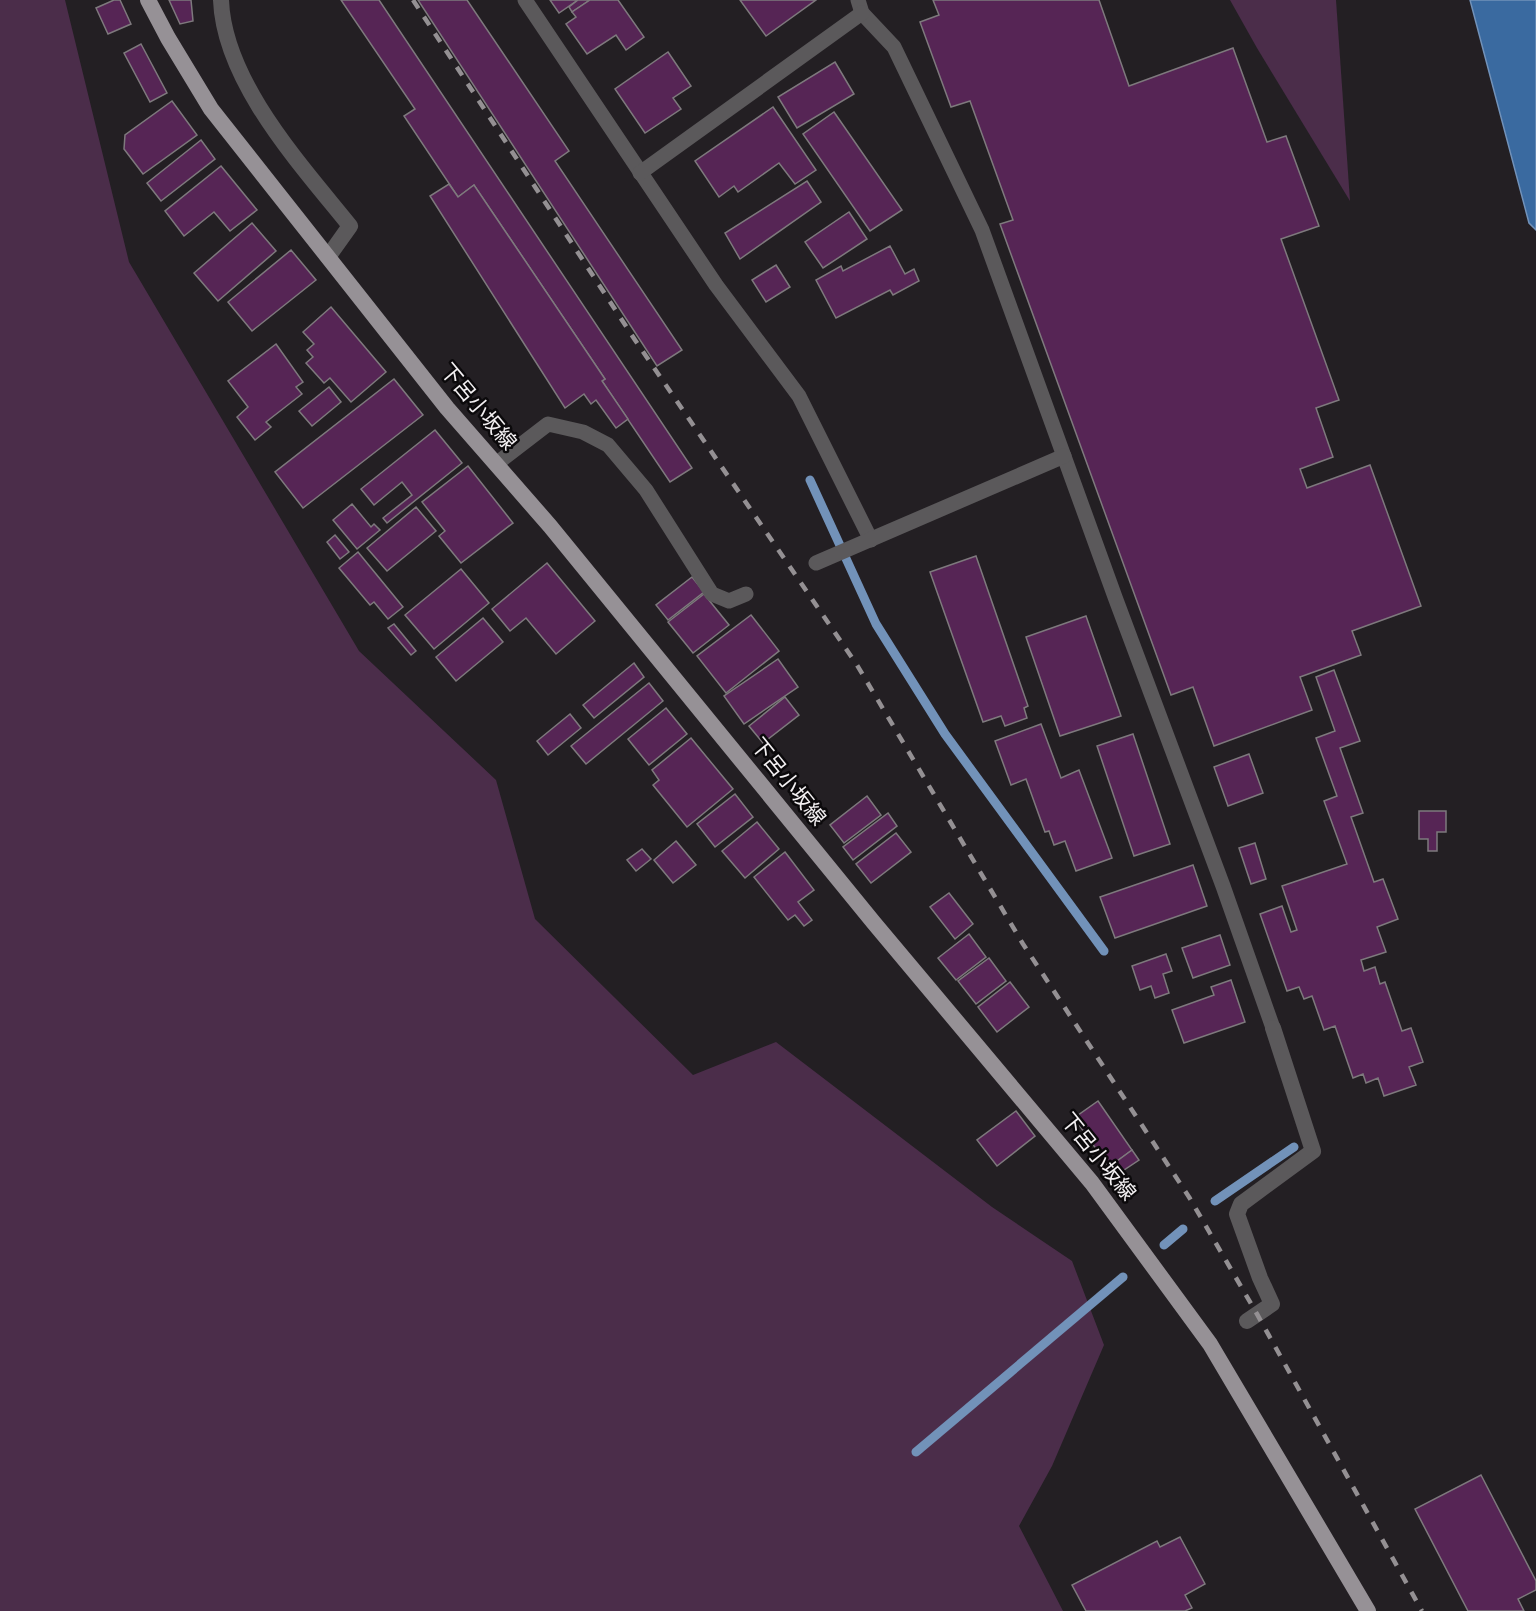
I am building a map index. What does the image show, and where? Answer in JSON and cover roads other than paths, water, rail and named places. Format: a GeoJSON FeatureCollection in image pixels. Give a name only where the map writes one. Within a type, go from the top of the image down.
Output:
{"type":"FeatureCollection","features":[{"type":"Feature","properties":{"kind":"main road","name":"下呂小坂線"},"geometry":{"type":"LineString","coordinates":[[148,0],[211,109],[447,408],[550,526],[874,923],[1092,1183],[1210,1344],[1368,1611]]}},
{"type":"Feature","properties":{"kind":"street"},"geometry":{"type":"LineString","coordinates":[[221,0],[226,33],[237,65],[261,110],[273,130],[350,226],[328,257]]}},
{"type":"Feature","properties":{"kind":"street"},"geometry":{"type":"LineString","coordinates":[[1247,1321],[1272,1304],[1237,1214],[1241,1204],[1313,1151],[1273,1028]]}},
{"type":"Feature","properties":{"kind":"lane"},"geometry":{"type":"LineString","coordinates":[[525,0],[716,285],[799,396],[871,540]]}},
{"type":"Feature","properties":{"kind":"lane"},"geometry":{"type":"LineString","coordinates":[[640,173],[860,6],[894,47],[982,230],[1273,1028]]}},
{"type":"Feature","properties":{"kind":"lane"},"geometry":{"type":"LineString","coordinates":[[496,464],[548,424],[583,432],[608,445],[646,490],[712,594],[729,601],[746,594]]}},
{"type":"Feature","properties":{"kind":"lane"},"geometry":{"type":"LineString","coordinates":[[816,563],[1064,456]]}},
{"type":"Feature","properties":{"kind":"water"},"geometry":{"type":"Polygon","coordinates":[[[1470,0],[1536,0],[1536,230],[1529,223],[1470,0]]]}},
{"type":"Feature","properties":{"kind":"waterway"},"geometry":{"type":"LineString","coordinates":[[810,480],[876,624],[945,734],[1104,951]]}},
{"type":"Feature","properties":{"kind":"waterway"},"geometry":{"type":"LineString","coordinates":[[1215,1201],[1294,1147]]}},
{"type":"Feature","properties":{"kind":"waterway"},"geometry":{"type":"LineString","coordinates":[[1164,1245],[1183,1229]]}},
{"type":"Feature","properties":{"kind":"waterway"},"geometry":{"type":"LineString","coordinates":[[916,1452],[1123,1277]]}},
{"type":"Feature","properties":{"kind":"railway"},"geometry":{"type":"LineString","coordinates":[[413,0],[635,340],[857,665],[1023,944],[1189,1197],[1257,1314],[1422,1611]]}}]}
